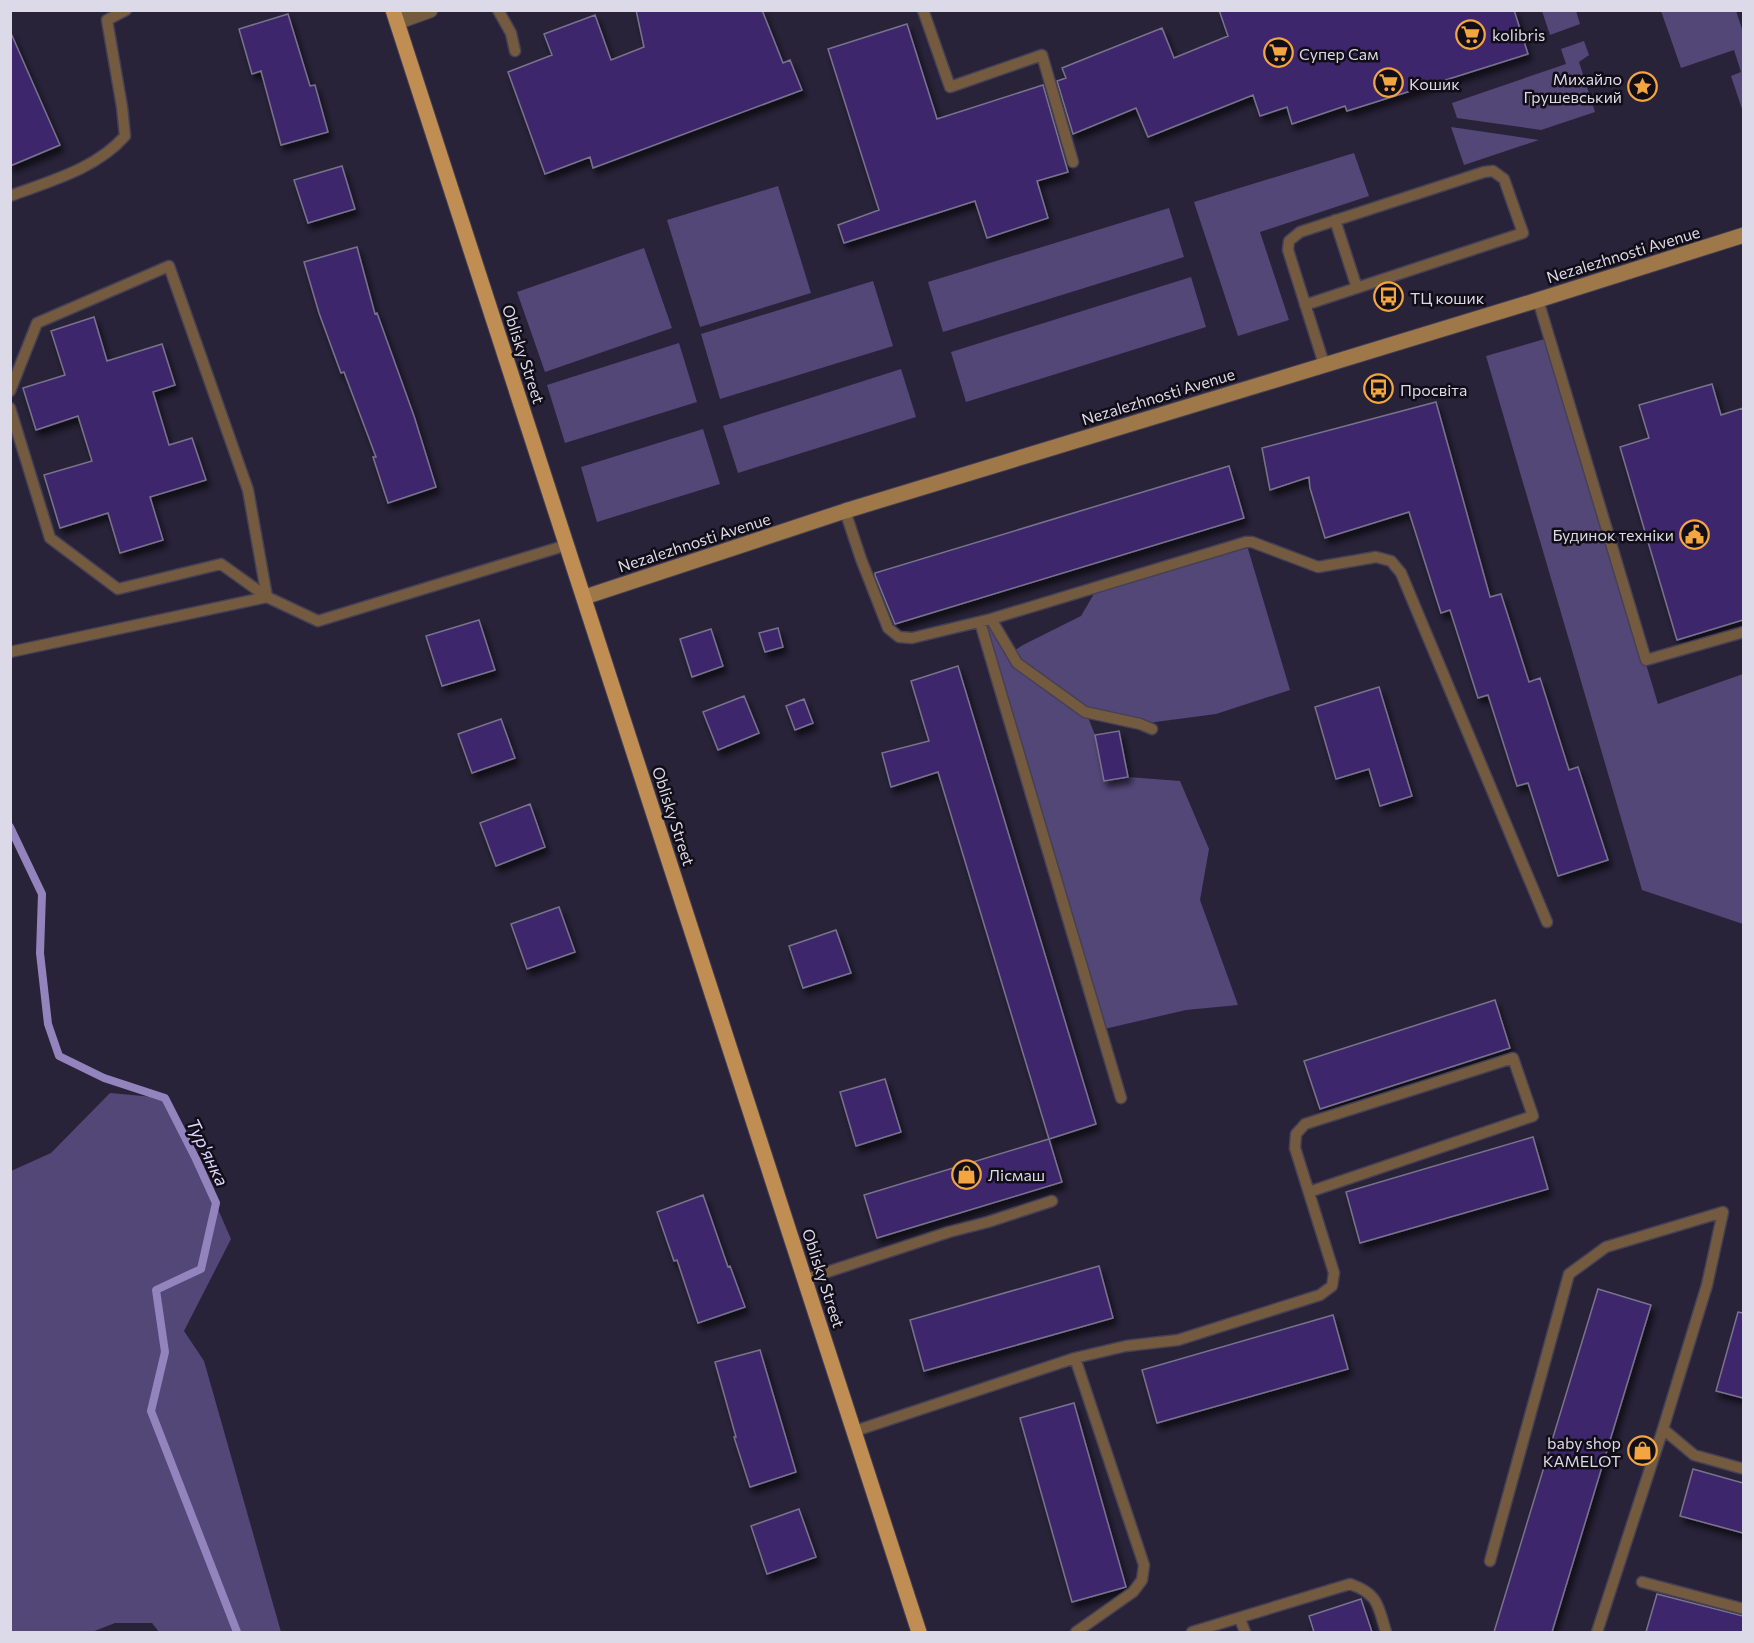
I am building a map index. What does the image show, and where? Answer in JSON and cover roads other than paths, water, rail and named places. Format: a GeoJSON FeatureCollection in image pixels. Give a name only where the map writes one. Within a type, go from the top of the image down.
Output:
{"type":"FeatureCollection","features":[{"type":"Feature","properties":{"kind":"main road","name":"Oblisky Street"},"geometry":{"type":"LineString","coordinates":[[395,16],[919,1632]]}},
{"type":"Feature","properties":{"kind":"main road","name":"Nezalezhnosti Avenue"},"geometry":{"type":"LineString","coordinates":[[585,597],[845,511],[1538,300],[1743,235]]}},
{"type":"Feature","properties":{"kind":"street"},"geometry":{"type":"LineString","coordinates":[[395,16],[430,10]]}},
{"type":"Feature","properties":{"kind":"lane"},"geometry":{"type":"LineString","coordinates":[[10,196],[73,172],[106,155],[125,136],[106,20],[126,10]]}},
{"type":"Feature","properties":{"kind":"lane"},"geometry":{"type":"LineString","coordinates":[[498,10],[511,33],[516,51]]}},
{"type":"Feature","properties":{"kind":"lane"},"geometry":{"type":"LineString","coordinates":[[923,10],[950,87],[1042,55],[1074,162]]}},
{"type":"Feature","properties":{"kind":"lane"},"geometry":{"type":"LineString","coordinates":[[1305,305],[1523,233],[1506,183],[1498,173],[1484,172],[1300,232],[1289,241],[1287,250],[1324,364]]}},
{"type":"Feature","properties":{"kind":"lane"},"geometry":{"type":"LineString","coordinates":[[1335,220],[1357,288]]}},
{"type":"Feature","properties":{"kind":"lane"},"geometry":{"type":"LineString","coordinates":[[10,391],[37,323],[169,266],[248,490],[267,597]]}},
{"type":"Feature","properties":{"kind":"lane"},"geometry":{"type":"LineString","coordinates":[[1538,300],[1646,660],[1743,632]]}},
{"type":"Feature","properties":{"kind":"lane"},"geometry":{"type":"LineString","coordinates":[[10,408],[50,538],[118,589],[221,564],[267,597],[318,621],[567,545]]}},
{"type":"Feature","properties":{"kind":"lane"},"geometry":{"type":"LineString","coordinates":[[845,511],[888,628],[899,637],[912,638],[986,621],[1246,542],[1252,542],[1318,567],[1376,557],[1391,561],[1401,573],[1547,922]]}},
{"type":"Feature","properties":{"kind":"lane"},"geometry":{"type":"LineString","coordinates":[[10,652],[267,597]]}},
{"type":"Feature","properties":{"kind":"lane"},"geometry":{"type":"LineString","coordinates":[[986,621],[1017,663],[1085,712],[1140,724],[1152,729]]}},
{"type":"Feature","properties":{"kind":"lane"},"geometry":{"type":"LineString","coordinates":[[986,621],[1120,1098]]}},
{"type":"Feature","properties":{"kind":"lane"},"geometry":{"type":"LineString","coordinates":[[855,1431],[1074,1358],[1126,1346],[1178,1340],[1320,1295],[1332,1286],[1334,1273],[1294,1148],[1296,1134],[1305,1124],[1513,1058],[1533,1116],[1309,1192]]}},
{"type":"Feature","properties":{"kind":"lane"},"geometry":{"type":"LineString","coordinates":[[806,1280],[949,1232],[1052,1201]]}},
{"type":"Feature","properties":{"kind":"lane"},"geometry":{"type":"LineString","coordinates":[[1490,1561],[1569,1274],[1606,1247],[1723,1212],[1707,1285],[1597,1632]]}},
{"type":"Feature","properties":{"kind":"lane"},"geometry":{"type":"LineString","coordinates":[[1074,1358],[1144,1565],[1142,1580],[1133,1592],[1076,1632]]}},
{"type":"Feature","properties":{"kind":"lane"},"geometry":{"type":"LineString","coordinates":[[1662,1429],[1694,1455],[1743,1469]]}},
{"type":"Feature","properties":{"kind":"lane"},"geometry":{"type":"LineString","coordinates":[[1642,1582],[1743,1609]]}},
{"type":"Feature","properties":{"kind":"lane"},"geometry":{"type":"LineString","coordinates":[[1192,1632],[1350,1584],[1366,1590],[1377,1603],[1386,1632]]}},
{"type":"Feature","properties":{"kind":"lane"},"geometry":{"type":"LineString","coordinates":[[1240,1619],[1245,1632]]}},
{"type":"Feature","properties":{"kind":"waterway","name":"Тур'янка"},"geometry":{"type":"LineString","coordinates":[[10,827],[42,894],[40,953],[48,1024],[59,1056],[104,1078],[165,1098],[216,1203],[201,1269],[156,1290],[165,1352],[151,1411],[237,1632]]}},
{"type":"Feature","properties":{"kind":"place","name":"kolibris"},"geometry":{"type":"Point","coordinates":[1471,34]}},
{"type":"Feature","properties":{"kind":"place","name":"Супер Сам"},"geometry":{"type":"Point","coordinates":[1278,53]}},
{"type":"Feature","properties":{"kind":"place","name":"Кошик"},"geometry":{"type":"Point","coordinates":[1388,83]}},
{"type":"Feature","properties":{"kind":"place","name":"Михайло Грушевський"},"geometry":{"type":"Point","coordinates":[1643,87]}},
{"type":"Feature","properties":{"kind":"place","name":"ТЦ кошик"},"geometry":{"type":"Point","coordinates":[1389,297]}},
{"type":"Feature","properties":{"kind":"place","name":"Просвіта"},"geometry":{"type":"Point","coordinates":[1379,389]}},
{"type":"Feature","properties":{"kind":"place","name":"Будинок техніки"},"geometry":{"type":"Point","coordinates":[1695,534]}},
{"type":"Feature","properties":{"kind":"place","name":"Лісмаш"},"geometry":{"type":"Point","coordinates":[967,1174]}},
{"type":"Feature","properties":{"kind":"place","name":"baby shop KAMELOT"},"geometry":{"type":"Point","coordinates":[1642,1451]}}]}
